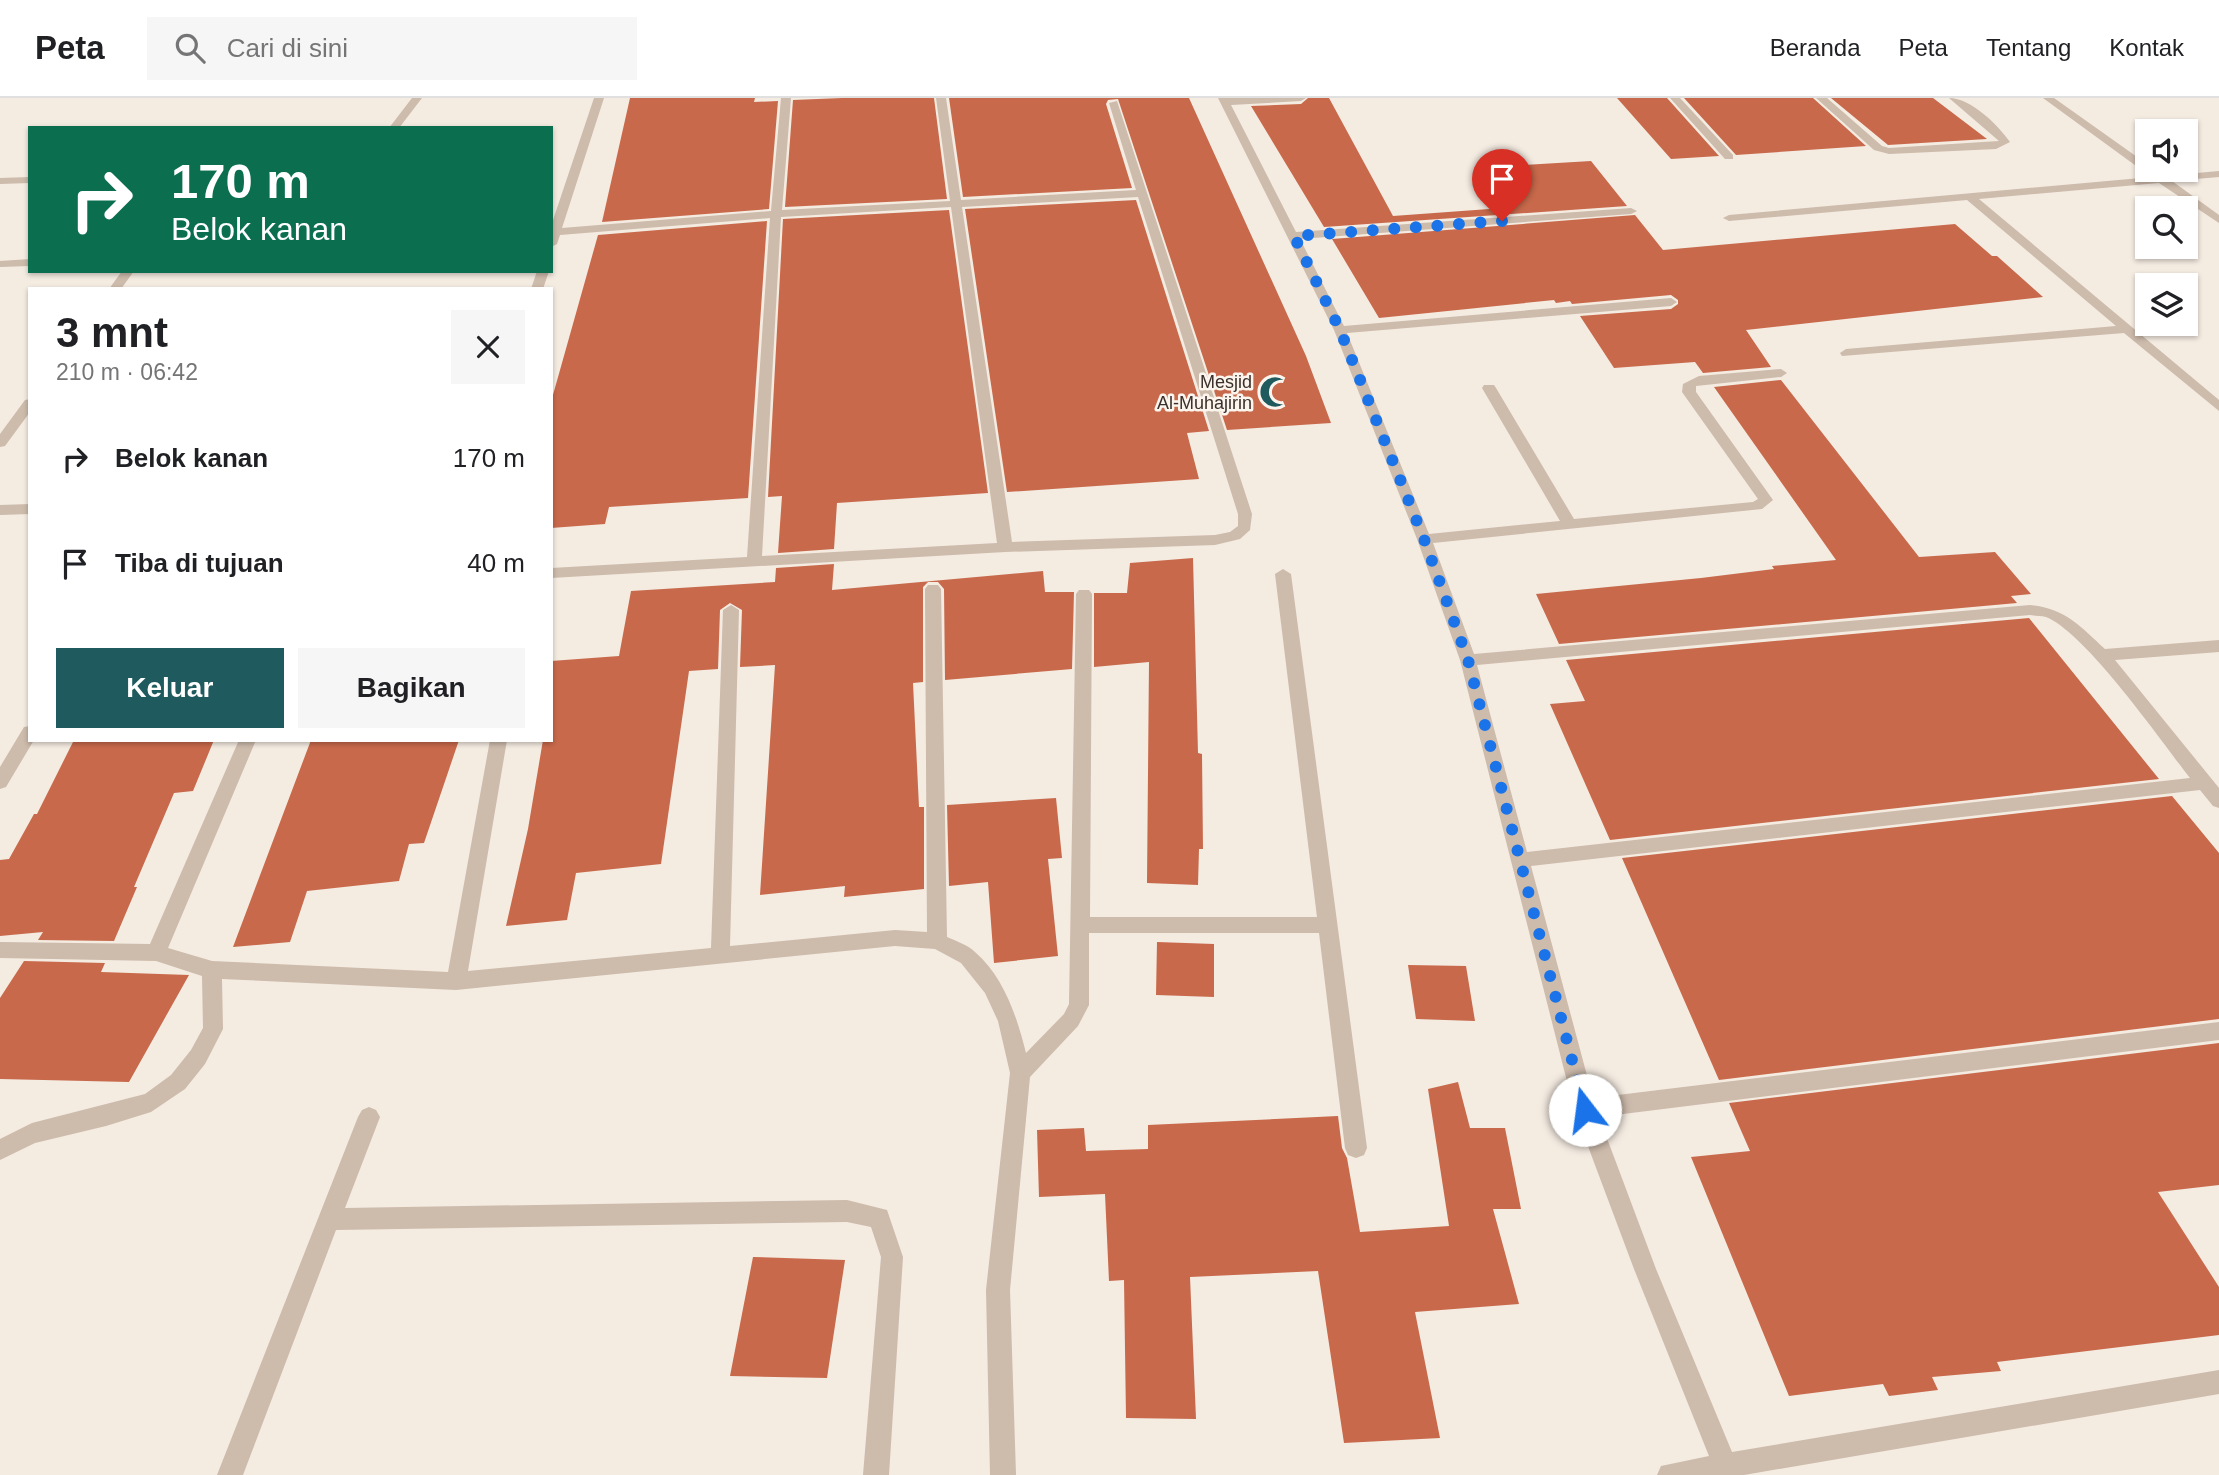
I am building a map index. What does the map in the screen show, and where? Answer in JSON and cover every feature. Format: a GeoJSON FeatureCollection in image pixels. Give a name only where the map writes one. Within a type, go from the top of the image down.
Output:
{"type":"FeatureCollection","features":[{"type":"Feature","properties":{"kind":"street"},"geometry":{"type":"LineString","coordinates":[[396,126],[417,98]]}},
{"type":"Feature","properties":{"kind":"street"},"geometry":{"type":"LineString","coordinates":[[553,238],[599,98]]}},
{"type":"Feature","properties":{"kind":"street"},"geometry":{"type":"LineString","coordinates":[[754,561],[786,98]]}},
{"type":"Feature","properties":{"kind":"street"},"geometry":{"type":"LineString","coordinates":[[941,98],[1005,547]]}},
{"type":"Feature","properties":{"kind":"street"},"geometry":{"type":"LineString","coordinates":[[1301,98],[1224,100],[1340,330],[1424,539],[1468,660],[1585,1110],[1645,1269],[1725,1465]]}},
{"type":"Feature","properties":{"kind":"street"},"geometry":{"type":"LineString","coordinates":[[1675,98],[1729,157]]}},
{"type":"Feature","properties":{"kind":"street"},"geometry":{"type":"LineString","coordinates":[[1821,98],[1878,148],[1889,151],[1996,146],[2005,142],[1998,132],[1954,98]]}},
{"type":"Feature","properties":{"kind":"street"},"geometry":{"type":"LineString","coordinates":[[2048,98],[2135,160]]}},
{"type":"Feature","properties":{"kind":"street"},"geometry":{"type":"LineString","coordinates":[[553,573],[1005,547],[1215,540],[1236,536],[1245,527],[1245,514],[1114,103]]}},
{"type":"Feature","properties":{"kind":"street"},"geometry":{"type":"LineString","coordinates":[[2198,176],[2219,174]]}},
{"type":"Feature","properties":{"kind":"street"},"geometry":{"type":"LineString","coordinates":[[0,181],[28,180]]}},
{"type":"Feature","properties":{"kind":"street"},"geometry":{"type":"LineString","coordinates":[[1729,218],[2135,181]]}},
{"type":"Feature","properties":{"kind":"street"},"geometry":{"type":"LineString","coordinates":[[2165,182],[2219,220]]}},
{"type":"Feature","properties":{"kind":"street"},"geometry":{"type":"LineString","coordinates":[[555,232],[776,214],[1143,193]]}},
{"type":"Feature","properties":{"kind":"street"},"geometry":{"type":"LineString","coordinates":[[1969,196],[2219,407]]}},
{"type":"Feature","properties":{"kind":"street"},"geometry":{"type":"LineString","coordinates":[[1294,236],[1631,211]]}},
{"type":"Feature","properties":{"kind":"street"},"geometry":{"type":"LineString","coordinates":[[0,264],[28,262]]}},
{"type":"Feature","properties":{"kind":"street"},"geometry":{"type":"LineString","coordinates":[[1340,330],[1671,302]]}},
{"type":"Feature","properties":{"kind":"street"},"geometry":{"type":"LineString","coordinates":[[1846,353],[2124,328]]}},
{"type":"Feature","properties":{"kind":"street"},"geometry":{"type":"LineString","coordinates":[[1424,539],[1757,506],[1766,500],[1689,392],[1689,384],[1699,380],[1781,373]]}},
{"type":"Feature","properties":{"kind":"street"},"geometry":{"type":"LineString","coordinates":[[1489,388],[1569,524]]}},
{"type":"Feature","properties":{"kind":"street"},"geometry":{"type":"LineString","coordinates":[[0,443],[28,406]]}},
{"type":"Feature","properties":{"kind":"street"},"geometry":{"type":"LineString","coordinates":[[0,510],[28,509]]}},
{"type":"Feature","properties":{"kind":"street"},"geometry":{"type":"LineString","coordinates":[[1283,574],[1356,1148]]}},
{"type":"Feature","properties":{"kind":"street"},"geometry":{"type":"LineString","coordinates":[[933,589],[937,941]]}},
{"type":"Feature","properties":{"kind":"street"},"geometry":{"type":"LineString","coordinates":[[1020,1073],[1071,1020],[1079,1005],[1084,594]]}},
{"type":"Feature","properties":{"kind":"street"},"geometry":{"type":"LineString","coordinates":[[720,956],[731,610]]}},
{"type":"Feature","properties":{"kind":"street"},"geometry":{"type":"LineString","coordinates":[[1468,660],[2029,610],[2049,612],[2065,622],[2102,655],[2219,801]]}},
{"type":"Feature","properties":{"kind":"street"},"geometry":{"type":"LineString","coordinates":[[2102,655],[2219,646]]}},
{"type":"Feature","properties":{"kind":"street"},"geometry":{"type":"LineString","coordinates":[[0,782],[28,735]]}},
{"type":"Feature","properties":{"kind":"street"},"geometry":{"type":"LineString","coordinates":[[156,953],[247,742]]}},
{"type":"Feature","properties":{"kind":"street"},"geometry":{"type":"LineString","coordinates":[[456,981],[499,742]]}},
{"type":"Feature","properties":{"kind":"street"},"geometry":{"type":"LineString","coordinates":[[1518,860],[2204,783]]}},
{"type":"Feature","properties":{"kind":"street"},"geometry":{"type":"LineString","coordinates":[[1082,925],[1328,925]]}},
{"type":"Feature","properties":{"kind":"street"},"geometry":{"type":"LineString","coordinates":[[0,950],[156,953],[212,970],[456,981],[895,939],[937,941],[968,957],[992,987],[1008,1020],[1020,1073],[998,1290],[1003,1475]]}},
{"type":"Feature","properties":{"kind":"street"},"geometry":{"type":"LineString","coordinates":[[0,1150],[32,1133],[106,1116],[150,1102],[178,1082],[198,1057],[213,1029],[212,970]]}},
{"type":"Feature","properties":{"kind":"street"},"geometry":{"type":"LineString","coordinates":[[1585,1110],[2219,1031]]}},
{"type":"Feature","properties":{"kind":"street"},"geometry":{"type":"LineString","coordinates":[[230,1475],[332,1219],[369,1117]]}},
{"type":"Feature","properties":{"kind":"street"},"geometry":{"type":"LineString","coordinates":[[332,1219],[848,1211],[879,1218],[892,1257],[876,1475]]}},
{"type":"Feature","properties":{"kind":"street"},"geometry":{"type":"LineString","coordinates":[[1680,1474],[2219,1382]]}},
{"type":"Feature","properties":{"kind":"building"},"geometry":{"type":"Polygon","coordinates":[[[630,98],[755,98],[754,102],[778,101],[769,209],[602,222],[630,98]]]}},
{"type":"Feature","properties":{"kind":"building"},"geometry":{"type":"Polygon","coordinates":[[[934,98],[947,199],[785,207],[793,100],[934,98]]]}},
{"type":"Feature","properties":{"kind":"building"},"geometry":{"type":"Polygon","coordinates":[[[949,98],[1189,98],[1306,356],[1331,423],[1227,430],[1118,99],[1108,100],[1106,104],[1132,188],[963,197],[949,98]]]}},
{"type":"Feature","properties":{"kind":"building"},"geometry":{"type":"Polygon","coordinates":[[[1308,98],[1329,98],[1393,216],[1503,208],[1476,168],[1591,161],[1627,206],[1324,227],[1251,106],[1301,104],[1308,98]]]}},
{"type":"Feature","properties":{"kind":"building"},"geometry":{"type":"Polygon","coordinates":[[[1617,98],[1667,98],[1719,156],[1671,159],[1617,98]]]}},
{"type":"Feature","properties":{"kind":"building"},"geometry":{"type":"Polygon","coordinates":[[[1684,98],[1813,98],[1866,146],[1736,155],[1684,98]]]}},
{"type":"Feature","properties":{"kind":"building"},"geometry":{"type":"Polygon","coordinates":[[[1831,98],[1933,98],[1987,139],[1888,145],[1831,98]]]}},
{"type":"Feature","properties":{"kind":"building"},"geometry":{"type":"Polygon","coordinates":[[[1136,200],[1209,431],[1187,433],[1199,479],[1007,492],[965,209],[1136,200]]]}},
{"type":"Feature","properties":{"kind":"building"},"geometry":{"type":"Polygon","coordinates":[[[949,210],[988,493],[837,503],[834,549],[778,553],[782,496],[768,497],[783,219],[949,210]]]}},
{"type":"Feature","properties":{"kind":"building"},"geometry":{"type":"Polygon","coordinates":[[[1635,215],[1663,250],[1955,224],[1992,256],[1997,256],[2043,297],[1746,330],[1771,367],[1703,373],[1695,362],[1614,368],[1580,316],[1671,309],[1678,304],[1678,300],[1671,295],[1572,304],[1570,301],[1556,303],[1554,300],[1379,318],[1332,239],[1635,215]]]}},
{"type":"Feature","properties":{"kind":"building"},"geometry":{"type":"Polygon","coordinates":[[[767,221],[748,498],[609,507],[605,524],[553,528],[553,395],[598,235],[767,221]]]}},
{"type":"Feature","properties":{"kind":"building"},"geometry":{"type":"Polygon","coordinates":[[[1781,380],[1919,557],[1995,552],[2031,594],[2011,596],[2017,603],[1559,644],[1536,594],[1701,578],[1774,569],[1772,566],[1836,560],[1714,387],[1781,380]]]}},
{"type":"Feature","properties":{"kind":"building"},"geometry":{"type":"Polygon","coordinates":[[[1193,558],[1198,753],[1202,754],[1203,849],[1199,849],[1198,885],[1147,883],[1149,662],[1094,667],[1094,593],[1127,593],[1130,563],[1193,558]]]}},
{"type":"Feature","properties":{"kind":"building"},"geometry":{"type":"Polygon","coordinates":[[[834,564],[832,590],[1043,571],[1045,592],[1074,592],[1072,669],[945,680],[944,589],[938,582],[928,582],[923,587],[923,682],[913,683],[919,807],[924,807],[924,889],[844,897],[845,886],[760,895],[775,665],[740,667],[742,610],[730,603],[720,610],[718,669],[689,671],[661,864],[576,873],[567,920],[506,926],[528,829],[543,742],[553,742],[553,661],[619,656],[631,591],[775,582],[776,568],[834,564]]]}},
{"type":"Feature","properties":{"kind":"building"},"geometry":{"type":"Polygon","coordinates":[[[2029,618],[2159,779],[1610,840],[1550,704],[1585,701],[1566,660],[2029,618]]]}},
{"type":"Feature","properties":{"kind":"building"},"geometry":{"type":"Polygon","coordinates":[[[73,742],[213,742],[193,791],[174,793],[114,941],[38,940],[43,932],[0,936],[0,860],[9,859],[34,814],[37,814],[73,742]]]}},
{"type":"Feature","properties":{"kind":"building"},"geometry":{"type":"Polygon","coordinates":[[[310,742],[458,742],[424,843],[409,844],[399,881],[307,891],[290,942],[233,947],[310,742]]]}},
{"type":"Feature","properties":{"kind":"building"},"geometry":{"type":"Polygon","coordinates":[[[2172,796],[2219,853],[2219,1019],[1719,1080],[1622,858],[2172,796]]]}},
{"type":"Feature","properties":{"kind":"building"},"geometry":{"type":"Polygon","coordinates":[[[1056,798],[1062,858],[1048,859],[1058,956],[994,963],[988,882],[949,886],[947,805],[1056,798]]]}},
{"type":"Feature","properties":{"kind":"building"},"geometry":{"type":"Polygon","coordinates":[[[1157,942],[1214,944],[1214,997],[1156,995],[1157,942]]]}},
{"type":"Feature","properties":{"kind":"building"},"geometry":{"type":"Polygon","coordinates":[[[24,961],[105,963],[101,972],[189,975],[129,1082],[0,1079],[0,998],[24,961]]]}},
{"type":"Feature","properties":{"kind":"building"},"geometry":{"type":"Polygon","coordinates":[[[1408,965],[1466,966],[1475,1021],[1416,1019],[1408,965]]]}},
{"type":"Feature","properties":{"kind":"building"},"geometry":{"type":"Polygon","coordinates":[[[2219,1043],[2219,1185],[2158,1192],[2219,1287],[2219,1335],[1997,1362],[2001,1371],[1932,1377],[1938,1390],[1889,1396],[1883,1384],[1789,1396],[1691,1157],[1750,1151],[1729,1103],[2219,1043]]]}},
{"type":"Feature","properties":{"kind":"building"},"geometry":{"type":"Polygon","coordinates":[[[1458,1082],[1470,1128],[1505,1128],[1521,1209],[1493,1209],[1519,1304],[1415,1312],[1440,1438],[1344,1443],[1318,1271],[1190,1277],[1196,1419],[1126,1418],[1124,1280],[1109,1281],[1105,1194],[1039,1197],[1037,1130],[1084,1128],[1086,1151],[1148,1149],[1148,1125],[1338,1116],[1360,1232],[1449,1226],[1428,1089],[1458,1082]]]}},
{"type":"Feature","properties":{"kind":"building"},"geometry":{"type":"Polygon","coordinates":[[[753,1257],[845,1260],[827,1378],[730,1376],[753,1257]]]}},
{"type":"Feature","properties":{"kind":"place","name":"Mesjid Al-Muhajirin"},"geometry":{"type":"Point","coordinates":[1275,392]}},
{"type":"Feature","properties":{"kind":"route"},"geometry":{"type":"LineString","coordinates":[[1502,221],[1294,236],[1340,330],[1424,539],[1468,660],[1585,1110]]}}]}
